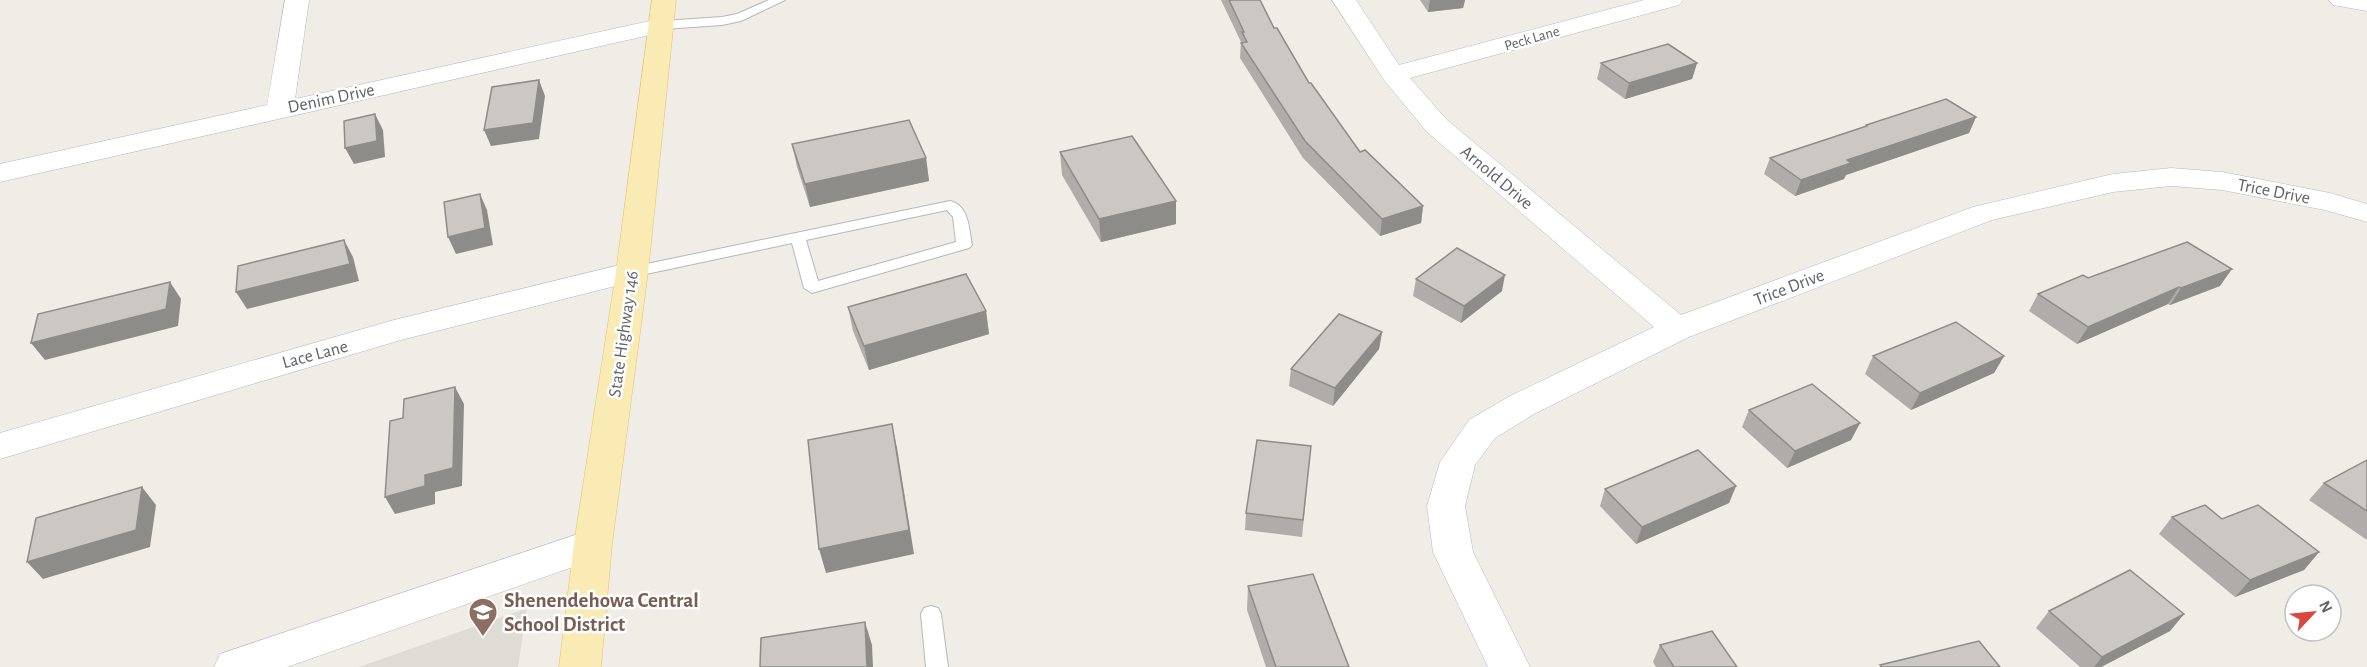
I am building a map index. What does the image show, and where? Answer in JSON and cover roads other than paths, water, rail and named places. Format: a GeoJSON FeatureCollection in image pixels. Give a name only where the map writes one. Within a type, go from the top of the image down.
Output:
{"type":"FeatureCollection","features":[{"type":"Feature","properties":{"kind":"main road","name":"State Highway 146"},"geometry":{"type":"LineString","coordinates":[[580,667],[593,544],[632,272],[663,13]]}},
{"type":"Feature","properties":{"kind":"street"},"geometry":{"type":"LineString","coordinates":[[280,109],[297,0]]}},
{"type":"Feature","properties":{"kind":"street","name":"Arnold Drive"},"geometry":{"type":"LineString","coordinates":[[1344,0],[1393,75],[1437,126],[1677,329]]}},
{"type":"Feature","properties":{"kind":"street","name":"Peck Lane"},"geometry":{"type":"LineString","coordinates":[[1393,75],[1671,0]]}},
{"type":"Feature","properties":{"kind":"street"},"geometry":{"type":"LineString","coordinates":[[2341,0],[2367,4]]}},
{"type":"Feature","properties":{"kind":"street","name":"Denim Drive"},"geometry":{"type":"LineString","coordinates":[[0,172],[280,109],[663,13]]}},
{"type":"Feature","properties":{"kind":"street","name":"Trice Drive"},"geometry":{"type":"LineString","coordinates":[[1509,667],[1453,552],[1446,506],[1458,462],[1482,429],[1522,405],[1677,329],[1983,213],[2113,183],[2171,177],[2222,181],[2330,202],[2367,213]]}},
{"type":"Feature","properties":{"kind":"street","name":"Lace Lane"},"geometry":{"type":"LineString","coordinates":[[0,446],[295,359],[574,285],[632,272]]}},
{"type":"Feature","properties":{"kind":"street"},"geometry":{"type":"LineString","coordinates":[[235,667],[593,544]]}},
{"type":"Feature","properties":{"kind":"lane"},"geometry":{"type":"LineString","coordinates":[[663,13],[700,23],[741,17],[779,0]]}},
{"type":"Feature","properties":{"kind":"lane"},"geometry":{"type":"LineString","coordinates":[[632,272],[950,205],[960,216],[964,245],[812,288],[798,238]]}},
{"type":"Feature","properties":{"kind":"lane"},"geometry":{"type":"LineString","coordinates":[[931,614],[937,667]]}},
{"type":"Feature","properties":{"kind":"place","name":"Shenendehowa Central School District"},"geometry":{"type":"Point","coordinates":[483,638]}}]}
